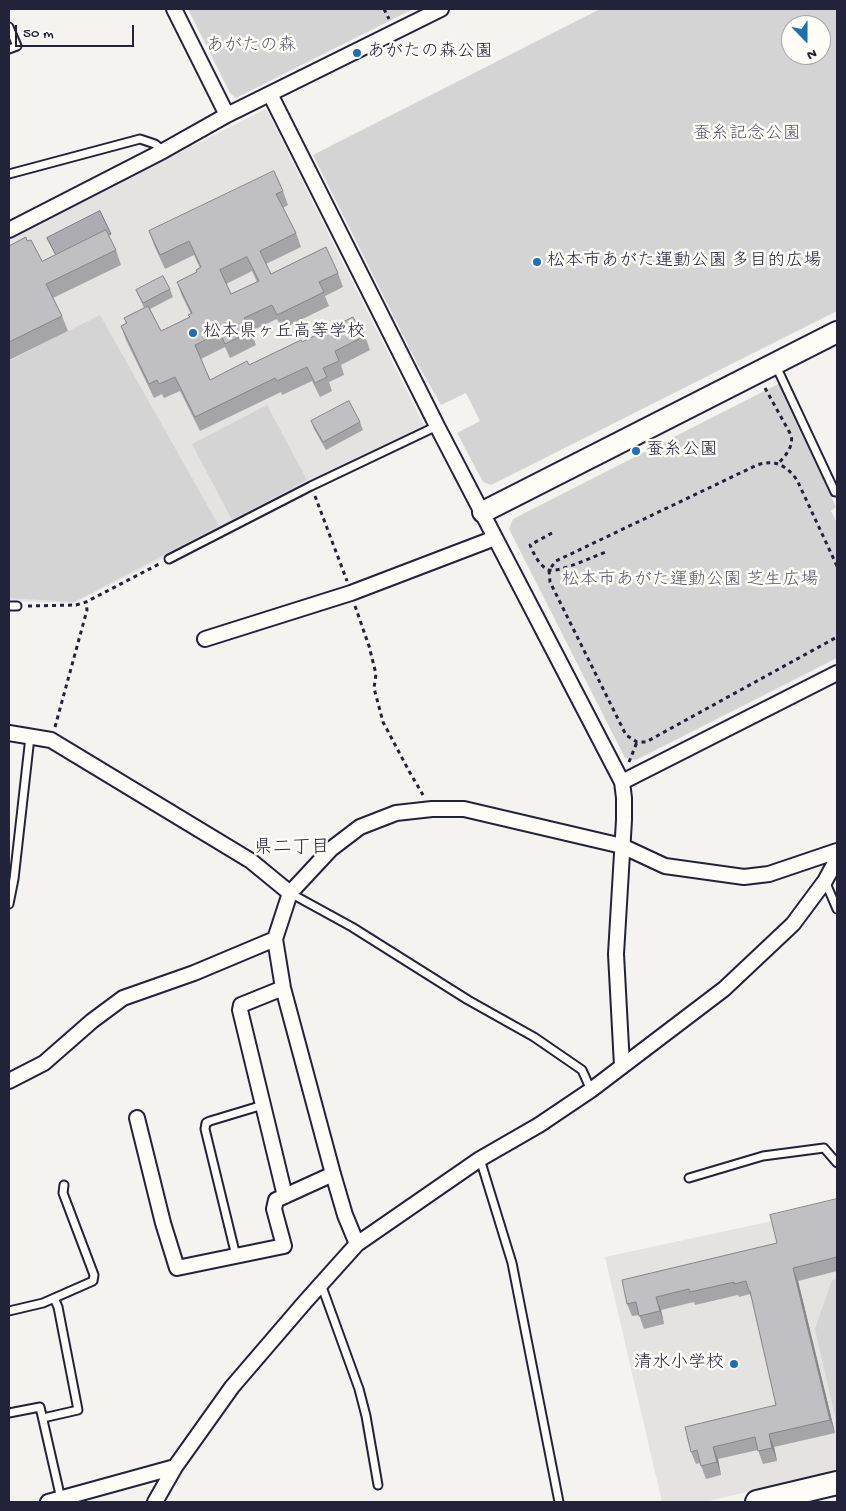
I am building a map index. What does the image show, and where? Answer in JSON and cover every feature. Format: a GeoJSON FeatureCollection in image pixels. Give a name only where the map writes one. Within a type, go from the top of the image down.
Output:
{"type":"FeatureCollection","features":[{"type":"Feature","properties":{"kind":"main road"},"geometry":{"type":"LineString","coordinates":[[757,1502],[782,1499],[837,1483]]}},
{"type":"Feature","properties":{"kind":"street"},"geometry":{"type":"LineString","coordinates":[[174,9],[227,115]]}},
{"type":"Feature","properties":{"kind":"street"},"geometry":{"type":"LineString","coordinates":[[9,230],[163,151],[227,115],[441,9]]}},
{"type":"Feature","properties":{"kind":"street"},"geometry":{"type":"LineString","coordinates":[[270,94],[437,426],[622,782],[624,798],[616,954],[622,1066]]}},
{"type":"Feature","properties":{"kind":"street"},"geometry":{"type":"LineString","coordinates":[[483,512],[837,332]]}},
{"type":"Feature","properties":{"kind":"street"},"geometry":{"type":"LineString","coordinates":[[205,640],[351,593],[495,538]]}},
{"type":"Feature","properties":{"kind":"street"},"geometry":{"type":"LineString","coordinates":[[622,782],[837,673]]}},
{"type":"Feature","properties":{"kind":"street"},"geometry":{"type":"LineString","coordinates":[[9,733],[51,740],[251,861],[290,893]]}},
{"type":"Feature","properties":{"kind":"street"},"geometry":{"type":"LineString","coordinates":[[357,1244],[345,1214],[333,1174],[283,988],[274,939],[290,893],[331,848],[360,827],[396,813],[464,809],[622,846],[665,866],[744,877],[769,874],[837,851]]}},
{"type":"Feature","properties":{"kind":"street"},"geometry":{"type":"LineString","coordinates":[[155,1502],[175,1467],[232,1387],[357,1244],[480,1159],[539,1125],[591,1090],[724,989],[793,924],[825,881],[837,859]]}},
{"type":"Feature","properties":{"kind":"street"},"geometry":{"type":"LineString","coordinates":[[9,1081],[44,1063],[123,998],[194,973],[274,939]]}},
{"type":"Feature","properties":{"kind":"street"},"geometry":{"type":"LineString","coordinates":[[283,988],[241,1006],[240,1010],[285,1196]]}},
{"type":"Feature","properties":{"kind":"street"},"geometry":{"type":"LineString","coordinates":[[138,1118],[163,1223],[177,1268],[284,1246],[274,1209],[276,1200],[333,1174]]}},
{"type":"Feature","properties":{"kind":"street"},"geometry":{"type":"LineString","coordinates":[[54,1500],[175,1467]]}},
{"type":"Feature","properties":{"kind":"lane"},"geometry":{"type":"LineString","coordinates":[[9,27],[17,46],[9,49]]}},
{"type":"Feature","properties":{"kind":"lane"},"geometry":{"type":"LineString","coordinates":[[9,174],[140,139],[155,144],[163,151]]}},
{"type":"Feature","properties":{"kind":"lane"},"geometry":{"type":"LineString","coordinates":[[775,363],[835,492],[837,492]]}},
{"type":"Feature","properties":{"kind":"lane"},"geometry":{"type":"LineString","coordinates":[[169,559],[311,486],[437,426]]}},
{"type":"Feature","properties":{"kind":"lane"},"geometry":{"type":"LineString","coordinates":[[9,904],[14,879],[30,737]]}},
{"type":"Feature","properties":{"kind":"lane"},"geometry":{"type":"LineString","coordinates":[[825,881],[837,909]]}},
{"type":"Feature","properties":{"kind":"lane"},"geometry":{"type":"LineString","coordinates":[[290,893],[352,927],[468,1000],[534,1037],[582,1070],[591,1090]]}},
{"type":"Feature","properties":{"kind":"lane"},"geometry":{"type":"LineString","coordinates":[[236,1256],[205,1129],[206,1123],[263,1105]]}},
{"type":"Feature","properties":{"kind":"lane"},"geometry":{"type":"LineString","coordinates":[[689,1178],[762,1156],[824,1148],[837,1163]]}},
{"type":"Feature","properties":{"kind":"lane"},"geometry":{"type":"LineString","coordinates":[[480,1159],[512,1263],[553,1480],[559,1502]]}},
{"type":"Feature","properties":{"kind":"lane"},"geometry":{"type":"LineString","coordinates":[[9,1312],[43,1303],[93,1281],[94,1275],[63,1193],[64,1185]]}},
{"type":"Feature","properties":{"kind":"lane"},"geometry":{"type":"LineString","coordinates":[[321,1284],[359,1389],[366,1416],[378,1485]]}},
{"type":"Feature","properties":{"kind":"lane"},"geometry":{"type":"LineString","coordinates":[[43,1418],[78,1410],[58,1307],[54,1298]]}},
{"type":"Feature","properties":{"kind":"lane"},"geometry":{"type":"LineString","coordinates":[[9,1412],[40,1407],[54,1500]]}},
{"type":"Feature","properties":{"kind":"path"},"geometry":{"type":"LineString","coordinates":[[384,9],[391,22]]}},
{"type":"Feature","properties":{"kind":"path"},"geometry":{"type":"LineString","coordinates":[[764,386],[792,440],[786,454],[778,464]]}},
{"type":"Feature","properties":{"kind":"path"},"geometry":{"type":"LineString","coordinates":[[837,566],[797,480],[790,471],[772,462],[757,465],[556,561],[549,570],[550,582],[626,735],[637,742],[646,742],[837,637]]}},
{"type":"Feature","properties":{"kind":"path"},"geometry":{"type":"LineString","coordinates":[[311,486],[369,646],[376,674],[374,688],[383,722],[432,810]]}},
{"type":"Feature","properties":{"kind":"path"},"geometry":{"type":"LineString","coordinates":[[552,533],[530,545],[534,555],[549,570],[559,570],[606,552]]}},
{"type":"Feature","properties":{"kind":"path"},"geometry":{"type":"LineString","coordinates":[[13,606],[76,605],[86,602],[169,559]]}},
{"type":"Feature","properties":{"kind":"path"},"geometry":{"type":"LineString","coordinates":[[51,740],[87,610],[86,602]]}},
{"type":"Feature","properties":{"kind":"path"},"geometry":{"type":"LineString","coordinates":[[629,763],[637,742]]}},
{"type":"Feature","properties":{"kind":"shaded area","name":"松本県ヶ丘高等学校"},"geometry":{"type":"Polygon","coordinates":[[[266,109],[425,427],[74,603],[9,601],[9,238],[266,109]]]}},
{"type":"Feature","properties":{"kind":"shaded area"},"geometry":{"type":"Polygon","coordinates":[[[100,211],[111,234],[59,261],[47,238],[100,211]]]}},
{"type":"Feature","properties":{"kind":"shaded area","name":"清水小学校"},"geometry":{"type":"Polygon","coordinates":[[[837,1207],[837,1471],[704,1502],[662,1502],[605,1257],[837,1207]]]}},
{"type":"Feature","properties":{"kind":"green space","name":"あがたの森"},"geometry":{"type":"Polygon","coordinates":[[[188,9],[413,9],[236,98],[230,93],[188,9]]]}},
{"type":"Feature","properties":{"kind":"green space","name":"松本市あがた運動公園 多目的広場"},"geometry":{"type":"Polygon","coordinates":[[[600,9],[837,9],[837,311],[491,485],[483,482],[457,433],[480,421],[466,393],[441,405],[416,361],[313,155],[600,9]]]}},
{"type":"Feature","properties":{"kind":"green space"},"geometry":{"type":"Polygon","coordinates":[[[100,315],[219,526],[74,602],[9,598],[9,361],[100,315]]]}},
{"type":"Feature","properties":{"kind":"green space","name":"松本市あがた運動公園 芝生広場"},"geometry":{"type":"Polygon","coordinates":[[[780,383],[836,507],[831,511],[837,523],[837,658],[636,760],[625,758],[509,529],[513,519],[780,383]]]}},
{"type":"Feature","properties":{"kind":"green space"},"geometry":{"type":"Polygon","coordinates":[[[267,405],[307,480],[232,520],[192,444],[267,405]]]}},
{"type":"Feature","properties":{"kind":"green space"},"geometry":{"type":"Polygon","coordinates":[[[837,1279],[837,1425],[815,1329],[832,1280],[837,1279]]]}},
{"type":"Feature","properties":{"kind":"building"},"geometry":{"type":"Polygon","coordinates":[[[274,171],[283,191],[276,194],[296,233],[260,251],[271,274],[326,247],[338,273],[319,282],[324,292],[277,315],[272,305],[244,318],[251,331],[225,344],[220,333],[195,345],[210,380],[247,361],[249,365],[353,317],[358,326],[360,325],[365,336],[335,351],[339,361],[323,368],[327,377],[315,383],[307,367],[277,381],[275,378],[195,417],[175,377],[159,384],[157,380],[149,384],[121,326],[127,323],[124,318],[148,306],[161,331],[190,317],[188,315],[192,313],[177,282],[197,272],[196,270],[201,267],[189,241],[160,255],[149,231],[274,171]],[[247,257],[220,270],[231,294],[259,281],[247,257]]]}},
{"type":"Feature","properties":{"kind":"building"},"geometry":{"type":"Polygon","coordinates":[[[106,230],[116,250],[46,284],[62,316],[9,342],[9,246],[26,237],[27,241],[31,240],[42,261],[106,230]]]}},
{"type":"Feature","properties":{"kind":"building"},"geometry":{"type":"Polygon","coordinates":[[[163,276],[170,289],[143,303],[136,290],[163,276]]]}},
{"type":"Feature","properties":{"kind":"building"},"geometry":{"type":"Polygon","coordinates":[[[349,401],[360,422],[323,442],[311,421],[349,401]]]}},
{"type":"Feature","properties":{"kind":"building"},"geometry":{"type":"Polygon","coordinates":[[[837,1199],[837,1257],[793,1268],[830,1420],[769,1434],[772,1448],[758,1451],[755,1437],[713,1447],[717,1462],[701,1466],[697,1450],[691,1452],[685,1427],[776,1405],[750,1291],[746,1281],[690,1292],[689,1289],[656,1297],[660,1311],[639,1316],[636,1302],[627,1304],[622,1280],[777,1243],[770,1215],[837,1199]]]}},
{"type":"Feature","properties":{"kind":"place","name":"あがたの森公園"},"geometry":{"type":"Point","coordinates":[357,53]}},
{"type":"Feature","properties":{"kind":"place","name":"松本市あがた運動公園 多目的広場"},"geometry":{"type":"Point","coordinates":[537,262]}},
{"type":"Feature","properties":{"kind":"place","name":"松本県ヶ丘高等学校"},"geometry":{"type":"Point","coordinates":[193,333]}},
{"type":"Feature","properties":{"kind":"place","name":"蚕糸公園"},"geometry":{"type":"Point","coordinates":[636,451]}},
{"type":"Feature","properties":{"kind":"place","name":"清水小学校"},"geometry":{"type":"Point","coordinates":[734,1364]}},
{"type":"Feature","properties":{"kind":"district","name":"県二丁目"},"geometry":{"type":"Point","coordinates":[292,849]}},
{"type":"Feature","properties":{"kind":"park label","name":"蚕糸記念公園"},"geometry":{"type":"Point","coordinates":[747,135]}}]}
